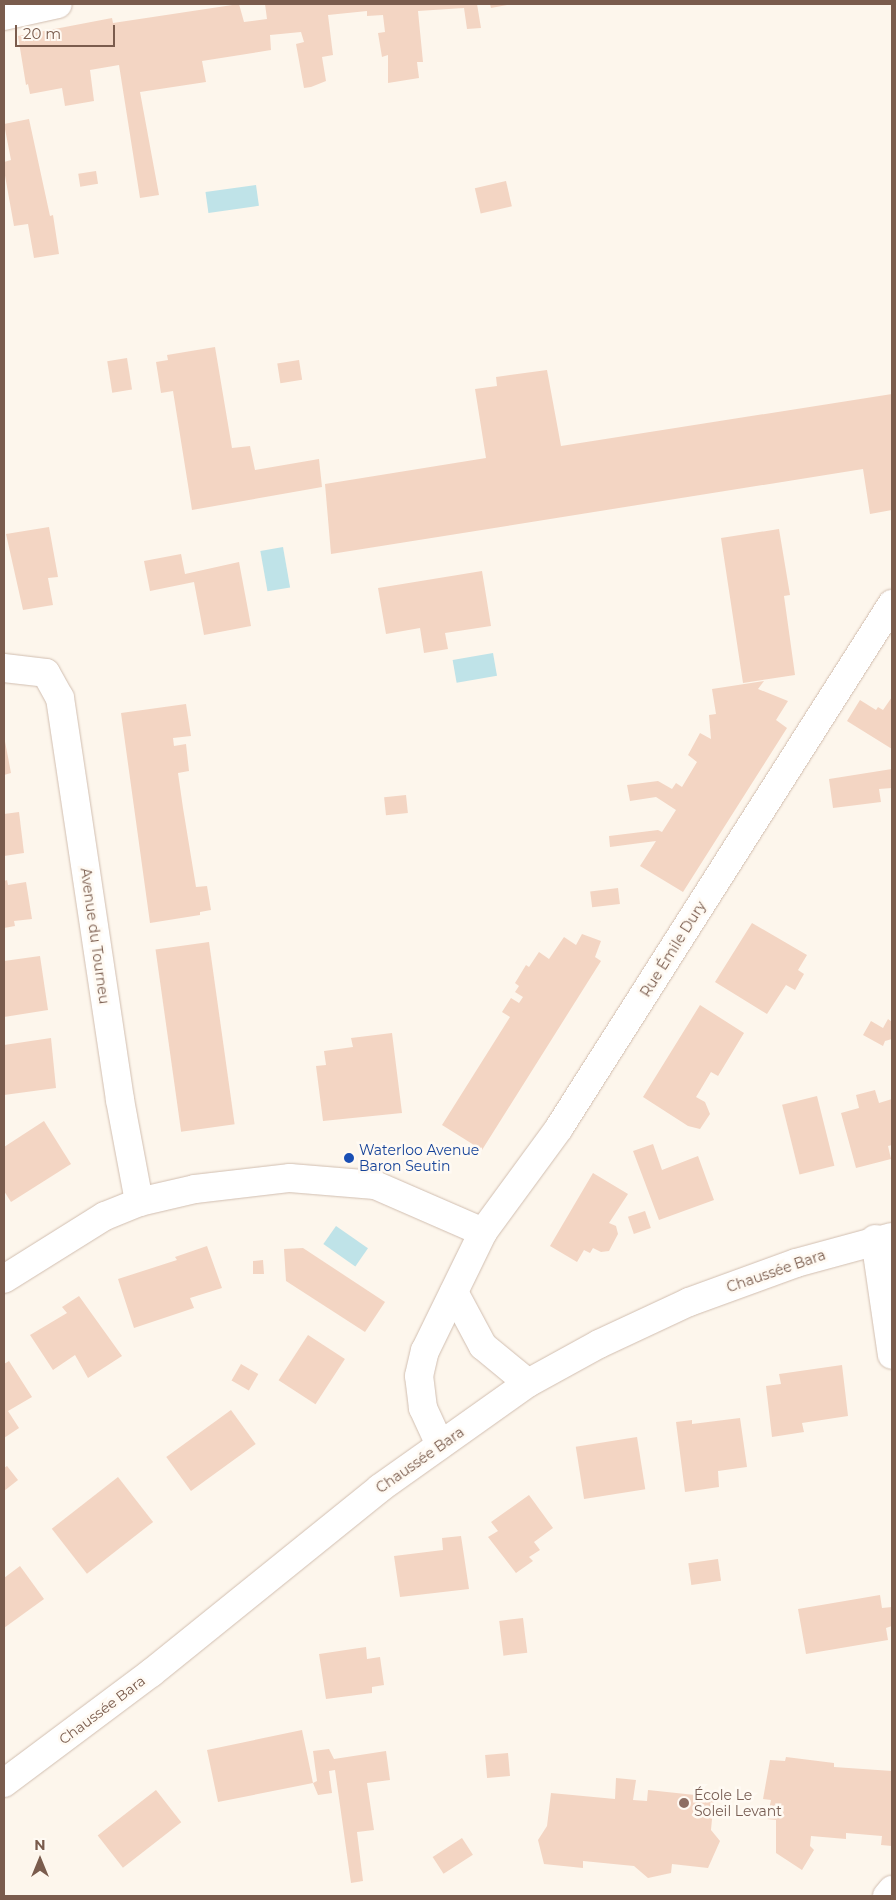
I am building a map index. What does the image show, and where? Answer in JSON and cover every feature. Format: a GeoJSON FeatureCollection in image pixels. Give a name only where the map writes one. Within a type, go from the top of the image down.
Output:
{"type":"FeatureCollection","features":[{"type":"Feature","properties":{"kind":"street"},"geometry":{"type":"LineString","coordinates":[[4,16],[58,4]]}},
{"type":"Feature","properties":{"kind":"street","name":"Rue Émile Dury"},"geometry":{"type":"LineString","coordinates":[[440,1446],[423,1408],[420,1376],[426,1351],[484,1232],[559,1128],[892,604]]}},
{"type":"Feature","properties":{"kind":"street","name":"Avenue du Tourneu"},"geometry":{"type":"LineString","coordinates":[[4,668],[46,673],[60,698],[120,1100],[139,1202]]}},
{"type":"Feature","properties":{"kind":"street"},"geometry":{"type":"LineString","coordinates":[[4,1279],[106,1216],[139,1202],[194,1189],[290,1178],[374,1185],[484,1232]]}},
{"type":"Feature","properties":{"kind":"street"},"geometry":{"type":"LineString","coordinates":[[883,1238],[892,1355]]}},
{"type":"Feature","properties":{"kind":"street","name":"Chaussée Bara"},"geometry":{"type":"LineString","coordinates":[[4,1783],[151,1673],[380,1488],[528,1383],[599,1344],[689,1302],[796,1263],[883,1238]]}},
{"type":"Feature","properties":{"kind":"street"},"geometry":{"type":"LineString","coordinates":[[454,1292],[484,1346],[528,1383]]}},
{"type":"Feature","properties":{"kind":"street"},"geometry":{"type":"LineString","coordinates":[[887,1896],[892,1890]]}},
{"type":"Feature","properties":{"kind":"water"},"geometry":{"type":"Polygon","coordinates":[[[256,185],[259,206],[208,213],[205,192],[256,185]]]}},
{"type":"Feature","properties":{"kind":"water"},"geometry":{"type":"Polygon","coordinates":[[[283,547],[290,587],[267,591],[260,551],[283,547]]]}},
{"type":"Feature","properties":{"kind":"water"},"geometry":{"type":"Polygon","coordinates":[[[493,653],[497,676],[457,683],[453,660],[493,653]]]}},
{"type":"Feature","properties":{"kind":"water"},"geometry":{"type":"Polygon","coordinates":[[[336,1226],[368,1248],[355,1266],[323,1244],[336,1226]]]}},
{"type":"Feature","properties":{"kind":"building"},"geometry":{"type":"Polygon","coordinates":[[[239,4],[244,22],[267,19],[265,4],[477,4],[481,28],[467,29],[464,8],[418,11],[423,62],[417,62],[419,78],[388,83],[388,55],[382,57],[378,33],[385,32],[383,15],[367,16],[367,11],[328,15],[333,55],[322,57],[326,81],[311,87],[304,88],[296,44],[304,42],[301,32],[270,35],[271,50],[202,61],[206,82],[140,92],[159,195],[140,198],[119,65],[90,70],[94,101],[65,106],[62,88],[30,94],[28,84],[26,85],[18,36],[112,18],[113,23],[239,4]]]}},
{"type":"Feature","properties":{"kind":"building"},"geometry":{"type":"Polygon","coordinates":[[[490,4],[507,4],[507,5],[491,8],[490,4]]]}},
{"type":"Feature","properties":{"kind":"building"},"geometry":{"type":"Polygon","coordinates":[[[29,119],[50,216],[53,215],[59,254],[34,258],[28,224],[14,226],[4,170],[4,162],[11,160],[4,124],[29,119]]]}},
{"type":"Feature","properties":{"kind":"building"},"geometry":{"type":"Polygon","coordinates":[[[96,171],[98,184],[80,187],[78,174],[96,171]]]}},
{"type":"Feature","properties":{"kind":"building"},"geometry":{"type":"Polygon","coordinates":[[[506,181],[512,206],[481,214],[475,188],[506,181]]]}},
{"type":"Feature","properties":{"kind":"building"},"geometry":{"type":"Polygon","coordinates":[[[215,347],[232,448],[250,446],[255,470],[319,459],[322,487],[192,510],[173,391],[161,393],[156,362],[168,360],[167,355],[215,347]]]}},
{"type":"Feature","properties":{"kind":"building"},"geometry":{"type":"Polygon","coordinates":[[[127,358],[132,390],[112,393],[107,361],[127,358]]]}},
{"type":"Feature","properties":{"kind":"building"},"geometry":{"type":"Polygon","coordinates":[[[299,360],[302,380],[280,383],[277,363],[299,360]]]}},
{"type":"Feature","properties":{"kind":"building"},"geometry":{"type":"Polygon","coordinates":[[[547,370],[561,446],[892,394],[892,510],[870,514],[863,469],[331,554],[325,484],[486,458],[475,389],[497,386],[496,377],[547,370]]]}},
{"type":"Feature","properties":{"kind":"building"},"geometry":{"type":"Polygon","coordinates":[[[49,527],[58,577],[48,578],[53,605],[23,610],[6,534],[49,527]]]}},
{"type":"Feature","properties":{"kind":"building"},"geometry":{"type":"Polygon","coordinates":[[[779,529],[790,595],[784,596],[795,675],[743,683],[721,538],[779,529]]]}},
{"type":"Feature","properties":{"kind":"building"},"geometry":{"type":"Polygon","coordinates":[[[181,554],[185,574],[239,562],[251,626],[204,635],[194,582],[150,591],[144,561],[181,554]]]}},
{"type":"Feature","properties":{"kind":"building"},"geometry":{"type":"Polygon","coordinates":[[[482,571],[491,626],[445,633],[448,649],[424,653],[420,628],[386,634],[378,588],[482,571]]]}},
{"type":"Feature","properties":{"kind":"building"},"geometry":{"type":"Polygon","coordinates":[[[764,681],[758,689],[788,701],[776,720],[787,728],[683,892],[640,866],[656,841],[610,847],[609,836],[658,830],[662,832],[676,810],[656,797],[630,801],[627,785],[658,781],[672,789],[676,783],[682,787],[697,762],[688,755],[700,733],[711,739],[709,715],[716,714],[712,689],[764,681]]]}},
{"type":"Feature","properties":{"kind":"building"},"geometry":{"type":"Polygon","coordinates":[[[892,697],[892,749],[847,721],[860,700],[876,710],[878,707],[883,710],[892,697]]]}},
{"type":"Feature","properties":{"kind":"building"},"geometry":{"type":"Polygon","coordinates":[[[186,704],[191,736],[173,738],[174,746],[186,744],[189,771],[178,773],[183,808],[196,887],[207,886],[211,910],[200,912],[200,915],[150,923],[121,713],[186,704]]]}},
{"type":"Feature","properties":{"kind":"building"},"geometry":{"type":"Polygon","coordinates":[[[4,736],[11,773],[4,775],[4,736]]]}},
{"type":"Feature","properties":{"kind":"building"},"geometry":{"type":"Polygon","coordinates":[[[892,769],[892,788],[879,789],[881,802],[833,808],[829,779],[892,769]]]}},
{"type":"Feature","properties":{"kind":"building"},"geometry":{"type":"Polygon","coordinates":[[[406,795],[408,813],[386,815],[384,797],[406,795]]]}},
{"type":"Feature","properties":{"kind":"building"},"geometry":{"type":"Polygon","coordinates":[[[19,812],[24,853],[4,856],[4,814],[19,812]]]}},
{"type":"Feature","properties":{"kind":"building"},"geometry":{"type":"Polygon","coordinates":[[[7,880],[8,885],[26,882],[32,919],[14,921],[15,926],[4,928],[4,881],[7,880]]]}},
{"type":"Feature","properties":{"kind":"building"},"geometry":{"type":"Polygon","coordinates":[[[618,888],[620,904],[592,907],[590,891],[618,888]]]}},
{"type":"Feature","properties":{"kind":"building"},"geometry":{"type":"Polygon","coordinates":[[[752,923],[807,955],[798,970],[804,974],[795,990],[786,985],[767,1014],[715,982],[752,923]]]}},
{"type":"Feature","properties":{"kind":"building"},"geometry":{"type":"Polygon","coordinates":[[[582,934],[601,941],[595,957],[601,961],[482,1150],[442,1125],[510,1017],[502,1012],[511,998],[519,1003],[523,997],[515,992],[519,986],[515,983],[526,965],[529,967],[539,952],[549,959],[564,937],[576,945],[582,934]]]}},
{"type":"Feature","properties":{"kind":"building"},"geometry":{"type":"Polygon","coordinates":[[[209,942],[235,1124],[181,1132],[156,950],[209,942]]]}},
{"type":"Feature","properties":{"kind":"building"},"geometry":{"type":"Polygon","coordinates":[[[40,956],[48,1010],[4,1017],[4,961],[40,956]]]}},
{"type":"Feature","properties":{"kind":"building"},"geometry":{"type":"Polygon","coordinates":[[[700,1005],[744,1033],[718,1076],[711,1072],[696,1097],[705,1102],[710,1114],[700,1129],[688,1126],[643,1097],[700,1005]]]}},
{"type":"Feature","properties":{"kind":"building"},"geometry":{"type":"Polygon","coordinates":[[[888,1019],[892,1022],[892,1039],[885,1041],[883,1046],[863,1035],[871,1021],[883,1028],[888,1019]]]}},
{"type":"Feature","properties":{"kind":"building"},"geometry":{"type":"Polygon","coordinates":[[[392,1033],[402,1113],[323,1121],[316,1066],[326,1065],[324,1051],[353,1047],[351,1038],[392,1033]]]}},
{"type":"Feature","properties":{"kind":"building"},"geometry":{"type":"Polygon","coordinates":[[[51,1038],[56,1088],[4,1095],[4,1045],[51,1038]]]}},
{"type":"Feature","properties":{"kind":"building"},"geometry":{"type":"Polygon","coordinates":[[[875,1090],[879,1103],[892,1099],[892,1145],[888,1146],[891,1159],[856,1168],[841,1113],[859,1108],[856,1095],[875,1090]]]}},
{"type":"Feature","properties":{"kind":"building"},"geometry":{"type":"Polygon","coordinates":[[[817,1096],[834,1166],[799,1175],[782,1105],[817,1096]]]}},
{"type":"Feature","properties":{"kind":"building"},"geometry":{"type":"Polygon","coordinates":[[[44,1121],[71,1164],[11,1202],[4,1191],[4,1147],[44,1121]]]}},
{"type":"Feature","properties":{"kind":"building"},"geometry":{"type":"Polygon","coordinates":[[[653,1144],[662,1170],[698,1156],[714,1200],[659,1220],[633,1151],[653,1144]]]}},
{"type":"Feature","properties":{"kind":"building"},"geometry":{"type":"Polygon","coordinates":[[[593,1173],[628,1194],[609,1223],[616,1226],[618,1234],[609,1251],[601,1252],[593,1248],[590,1253],[584,1250],[577,1262],[550,1246],[593,1173]]]}},
{"type":"Feature","properties":{"kind":"building"},"geometry":{"type":"Polygon","coordinates":[[[645,1211],[651,1228],[634,1234],[628,1217],[645,1211]]]}},
{"type":"Feature","properties":{"kind":"building"},"geometry":{"type":"Polygon","coordinates":[[[207,1246],[222,1288],[190,1298],[194,1308],[134,1328],[118,1279],[177,1260],[175,1257],[207,1246]]]}},
{"type":"Feature","properties":{"kind":"building"},"geometry":{"type":"Polygon","coordinates":[[[303,1248],[385,1302],[365,1332],[286,1281],[284,1249],[303,1248]]]}},
{"type":"Feature","properties":{"kind":"building"},"geometry":{"type":"Polygon","coordinates":[[[263,1260],[264,1274],[253,1274],[253,1261],[263,1260]]]}},
{"type":"Feature","properties":{"kind":"building"},"geometry":{"type":"Polygon","coordinates":[[[79,1296],[122,1356],[88,1378],[75,1355],[53,1370],[30,1335],[67,1313],[62,1307],[79,1296]]]}},
{"type":"Feature","properties":{"kind":"building"},"geometry":{"type":"Polygon","coordinates":[[[308,1335],[345,1359],[315,1404],[279,1380],[308,1335]]]}},
{"type":"Feature","properties":{"kind":"building"},"geometry":{"type":"Polygon","coordinates":[[[9,1361],[32,1397],[8,1411],[19,1428],[4,1438],[4,1364],[9,1361]]]}},
{"type":"Feature","properties":{"kind":"building"},"geometry":{"type":"Polygon","coordinates":[[[241,1364],[258,1374],[249,1390],[232,1380],[241,1364]]]}},
{"type":"Feature","properties":{"kind":"building"},"geometry":{"type":"Polygon","coordinates":[[[842,1365],[848,1416],[802,1423],[804,1432],[772,1437],[766,1386],[781,1384],[779,1374],[842,1365]]]}},
{"type":"Feature","properties":{"kind":"building"},"geometry":{"type":"Polygon","coordinates":[[[231,1410],[256,1444],[191,1491],[166,1457],[231,1410]]]}},
{"type":"Feature","properties":{"kind":"building"},"geometry":{"type":"Polygon","coordinates":[[[740,1418],[747,1467],[718,1471],[719,1487],[685,1492],[676,1422],[692,1420],[692,1424],[740,1418]]]}},
{"type":"Feature","properties":{"kind":"building"},"geometry":{"type":"Polygon","coordinates":[[[637,1437],[645,1489],[584,1499],[576,1447],[637,1437]]]}},
{"type":"Feature","properties":{"kind":"building"},"geometry":{"type":"Polygon","coordinates":[[[7,1466],[18,1480],[4,1491],[4,1468],[7,1466]]]}},
{"type":"Feature","properties":{"kind":"building"},"geometry":{"type":"Polygon","coordinates":[[[118,1477],[153,1522],[87,1574],[52,1529],[118,1477]]]}},
{"type":"Feature","properties":{"kind":"building"},"geometry":{"type":"Polygon","coordinates":[[[529,1495],[553,1528],[534,1542],[540,1550],[529,1557],[533,1561],[516,1573],[488,1537],[498,1531],[491,1522],[529,1495]]]}},
{"type":"Feature","properties":{"kind":"building"},"geometry":{"type":"Polygon","coordinates":[[[461,1536],[469,1589],[400,1597],[394,1556],[443,1550],[442,1538],[461,1536]]]}},
{"type":"Feature","properties":{"kind":"building"},"geometry":{"type":"Polygon","coordinates":[[[718,1559],[721,1581],[691,1585],[688,1563],[718,1559]]]}},
{"type":"Feature","properties":{"kind":"building"},"geometry":{"type":"Polygon","coordinates":[[[20,1566],[44,1599],[4,1628],[4,1578],[20,1566]]]}},
{"type":"Feature","properties":{"kind":"building"},"geometry":{"type":"Polygon","coordinates":[[[880,1595],[882,1608],[892,1607],[892,1626],[886,1628],[888,1640],[806,1654],[798,1609],[880,1595]]]}},
{"type":"Feature","properties":{"kind":"building"},"geometry":{"type":"Polygon","coordinates":[[[523,1618],[527,1653],[503,1656],[499,1621],[523,1618]]]}},
{"type":"Feature","properties":{"kind":"building"},"geometry":{"type":"Polygon","coordinates":[[[366,1647],[367,1659],[380,1657],[384,1685],[372,1687],[372,1693],[326,1699],[319,1654],[366,1647]]]}},
{"type":"Feature","properties":{"kind":"building"},"geometry":{"type":"Polygon","coordinates":[[[302,1730],[313,1783],[218,1802],[207,1750],[302,1730]]]}},
{"type":"Feature","properties":{"kind":"building"},"geometry":{"type":"Polygon","coordinates":[[[329,1749],[334,1759],[386,1751],[390,1780],[367,1783],[374,1830],[357,1832],[363,1881],[351,1883],[335,1770],[329,1771],[332,1793],[318,1795],[313,1783],[317,1781],[313,1751],[329,1749]]]}},
{"type":"Feature","properties":{"kind":"building"},"geometry":{"type":"Polygon","coordinates":[[[508,1753],[510,1776],[487,1778],[485,1755],[508,1753]]]}},
{"type":"Feature","properties":{"kind":"building"},"geometry":{"type":"Polygon","coordinates":[[[786,1757],[834,1763],[834,1767],[892,1771],[892,1846],[881,1845],[882,1836],[846,1833],[846,1839],[811,1836],[810,1846],[814,1850],[802,1870],[776,1853],[776,1820],[767,1819],[771,1800],[763,1799],[770,1760],[785,1761],[786,1757]]]}},
{"type":"Feature","properties":{"kind":"building"},"geometry":{"type":"Polygon","coordinates":[[[616,1778],[636,1780],[633,1800],[647,1801],[648,1790],[714,1797],[711,1830],[720,1841],[708,1868],[672,1864],[671,1873],[648,1878],[634,1866],[583,1861],[583,1868],[544,1864],[538,1840],[547,1826],[551,1793],[615,1799],[616,1778]]]}},
{"type":"Feature","properties":{"kind":"building"},"geometry":{"type":"Polygon","coordinates":[[[156,1790],[181,1822],[123,1868],[98,1836],[156,1790]]]}},
{"type":"Feature","properties":{"kind":"building"},"geometry":{"type":"Polygon","coordinates":[[[462,1838],[473,1855],[444,1874],[433,1857],[462,1838]]]}},
{"type":"Feature","properties":{"kind":"place","name":"Waterloo Avenue Baron Seutin"},"geometry":{"type":"Point","coordinates":[349,1158]}},
{"type":"Feature","properties":{"kind":"place","name":"École Le Soleil Levant"},"geometry":{"type":"Point","coordinates":[684,1803]}}]}
